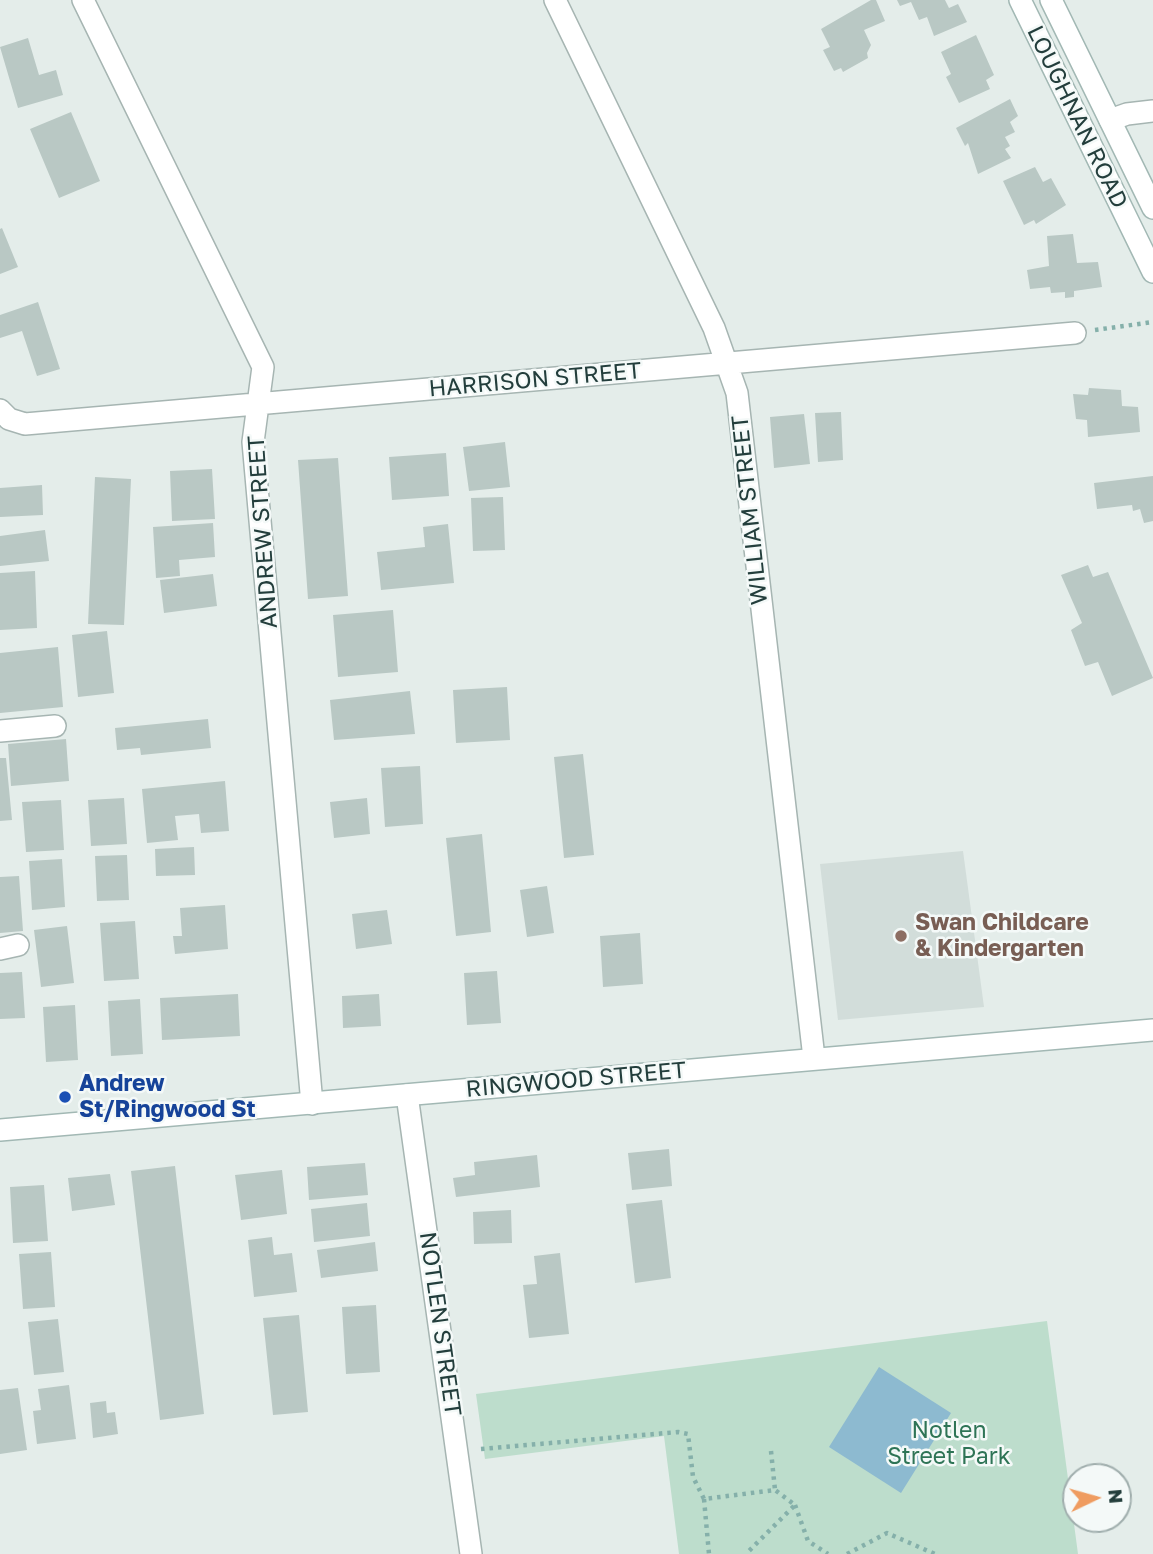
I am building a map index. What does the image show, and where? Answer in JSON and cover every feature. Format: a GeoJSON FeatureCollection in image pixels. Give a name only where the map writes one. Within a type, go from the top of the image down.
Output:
{"type":"FeatureCollection","features":[{"type":"Feature","properties":{"kind":"street","name":"ANDREW STREET"},"geometry":{"type":"LineString","coordinates":[[83,0],[263,367],[253,442],[312,1104]]}},
{"type":"Feature","properties":{"kind":"street","name":"WILLIAM STREET"},"geometry":{"type":"LineString","coordinates":[[555,0],[714,328],[737,393],[814,1058]]}},
{"type":"Feature","properties":{"kind":"street","name":"LOUGHNAN ROAD"},"geometry":{"type":"LineString","coordinates":[[1020,0],[1153,272]]}},
{"type":"Feature","properties":{"kind":"street","name":"LOUGHNAN ROAD"},"geometry":{"type":"LineString","coordinates":[[1051,0],[1153,208]]}},
{"type":"Feature","properties":{"kind":"street"},"geometry":{"type":"LineString","coordinates":[[1110,120],[1127,114],[1153,111]]}},
{"type":"Feature","properties":{"kind":"street","name":"HARRISON STREET"},"geometry":{"type":"LineString","coordinates":[[0,410],[9,419],[25,424],[258,406],[1075,333]]}},
{"type":"Feature","properties":{"kind":"street"},"geometry":{"type":"LineString","coordinates":[[0,731],[55,726]]}},
{"type":"Feature","properties":{"kind":"street","name":"RINGWOOD STREET"},"geometry":{"type":"LineString","coordinates":[[0,1130],[1153,1030]]}},
{"type":"Feature","properties":{"kind":"street","name":"NOTLEN STREET"},"geometry":{"type":"LineString","coordinates":[[407,1095],[471,1554]]}},
{"type":"Feature","properties":{"kind":"path"},"geometry":{"type":"LineString","coordinates":[[1075,333],[1153,321]]}},
{"type":"Feature","properties":{"kind":"path"},"geometry":{"type":"LineString","coordinates":[[481,1450],[678,1432],[688,1434],[694,1477],[704,1499],[709,1554]]}},
{"type":"Feature","properties":{"kind":"path"},"geometry":{"type":"LineString","coordinates":[[771,1451],[775,1490]]}},
{"type":"Feature","properties":{"kind":"path"},"geometry":{"type":"LineString","coordinates":[[704,1499],[775,1490],[795,1505],[808,1541],[828,1554]]}},
{"type":"Feature","properties":{"kind":"path"},"geometry":{"type":"LineString","coordinates":[[746,1554],[795,1505]]}},
{"type":"Feature","properties":{"kind":"path"},"geometry":{"type":"LineString","coordinates":[[847,1554],[887,1533],[935,1554]]}},
{"type":"Feature","properties":{"kind":"shaded area","name":"Swan Childcare & Kindergarten"},"geometry":{"type":"Polygon","coordinates":[[[963,851],[984,1007],[838,1020],[820,864],[963,851]]]}},
{"type":"Feature","properties":{"kind":"green space","name":"Notlen Street Park"},"geometry":{"type":"Polygon","coordinates":[[[1047,1321],[1066,1463],[1062,1463],[1062,1533],[1075,1533],[1078,1554],[679,1554],[664,1436],[485,1459],[476,1394],[1047,1321]]]}},
{"type":"Feature","properties":{"kind":"water"},"geometry":{"type":"Polygon","coordinates":[[[879,1367],[951,1413],[901,1493],[829,1447],[879,1367]]]}},
{"type":"Feature","properties":{"kind":"building"},"geometry":{"type":"Polygon","coordinates":[[[871,0],[876,0],[885,21],[864,30],[871,45],[868,58],[843,72],[841,68],[834,71],[823,50],[830,47],[821,29],[871,0]]]}},
{"type":"Feature","properties":{"kind":"building"},"geometry":{"type":"Polygon","coordinates":[[[897,0],[945,0],[949,8],[958,4],[967,22],[934,36],[927,17],[919,20],[911,2],[900,6],[897,0]]]}},
{"type":"Feature","properties":{"kind":"building"},"geometry":{"type":"Polygon","coordinates":[[[976,35],[994,75],[986,80],[990,89],[959,103],[946,77],[951,74],[941,52],[976,35]]]}},
{"type":"Feature","properties":{"kind":"building"},"geometry":{"type":"Polygon","coordinates":[[[28,38],[39,75],[56,70],[63,95],[18,108],[0,47],[28,38]]]}},
{"type":"Feature","properties":{"kind":"building"},"geometry":{"type":"Polygon","coordinates":[[[1010,99],[1018,116],[1010,122],[1015,132],[1005,137],[1010,146],[1005,149],[1011,158],[978,174],[968,143],[965,146],[956,128],[1010,99]]]}},
{"type":"Feature","properties":{"kind":"building"},"geometry":{"type":"Polygon","coordinates":[[[71,112],[100,181],[59,198],[30,129],[71,112]]]}},
{"type":"Feature","properties":{"kind":"building"},"geometry":{"type":"Polygon","coordinates":[[[1035,167],[1043,182],[1051,178],[1066,205],[1036,224],[1034,220],[1024,225],[1003,181],[1035,167]]]}},
{"type":"Feature","properties":{"kind":"building"},"geometry":{"type":"Polygon","coordinates":[[[2,228],[18,267],[0,274],[0,229],[2,228]]]}},
{"type":"Feature","properties":{"kind":"building"},"geometry":{"type":"Polygon","coordinates":[[[1073,234],[1077,263],[1098,262],[1102,287],[1074,291],[1074,297],[1065,298],[1065,292],[1051,293],[1050,287],[1030,289],[1027,270],[1049,266],[1047,236],[1073,234]]]}},
{"type":"Feature","properties":{"kind":"building"},"geometry":{"type":"Polygon","coordinates":[[[38,302],[60,369],[37,376],[22,331],[0,338],[0,315],[38,302]]]}},
{"type":"Feature","properties":{"kind":"building"},"geometry":{"type":"Polygon","coordinates":[[[1089,388],[1121,390],[1122,406],[1138,407],[1140,432],[1088,437],[1087,420],[1076,419],[1073,394],[1088,395],[1089,388]]]}},
{"type":"Feature","properties":{"kind":"building"},"geometry":{"type":"Polygon","coordinates":[[[841,412],[843,460],[818,462],[815,413],[841,412]]]}},
{"type":"Feature","properties":{"kind":"building"},"geometry":{"type":"Polygon","coordinates":[[[804,414],[810,464],[774,468],[770,417],[804,414]]]}},
{"type":"Feature","properties":{"kind":"building"},"geometry":{"type":"Polygon","coordinates":[[[505,442],[510,487],[469,491],[463,447],[505,442]]]}},
{"type":"Feature","properties":{"kind":"building"},"geometry":{"type":"Polygon","coordinates":[[[446,453],[449,496],[392,500],[389,457],[446,453]]]}},
{"type":"Feature","properties":{"kind":"building"},"geometry":{"type":"Polygon","coordinates":[[[338,458],[348,596],[308,599],[298,460],[338,458]]]}},
{"type":"Feature","properties":{"kind":"building"},"geometry":{"type":"Polygon","coordinates":[[[212,469],[215,519],[172,521],[170,471],[212,469]]]}},
{"type":"Feature","properties":{"kind":"building"},"geometry":{"type":"Polygon","coordinates":[[[1153,476],[1153,521],[1144,523],[1140,509],[1133,511],[1132,505],[1097,509],[1094,483],[1153,476]]]}},
{"type":"Feature","properties":{"kind":"building"},"geometry":{"type":"Polygon","coordinates":[[[95,477],[131,479],[124,625],[88,624],[95,477]]]}},
{"type":"Feature","properties":{"kind":"building"},"geometry":{"type":"Polygon","coordinates":[[[42,485],[43,515],[0,517],[0,488],[42,485]]]}},
{"type":"Feature","properties":{"kind":"building"},"geometry":{"type":"Polygon","coordinates":[[[503,497],[505,550],[473,551],[471,498],[503,497]]]}},
{"type":"Feature","properties":{"kind":"building"},"geometry":{"type":"Polygon","coordinates":[[[213,523],[215,557],[179,560],[180,576],[156,578],[153,527],[213,523]]]}},
{"type":"Feature","properties":{"kind":"building"},"geometry":{"type":"Polygon","coordinates":[[[448,524],[454,583],[381,590],[377,552],[425,547],[423,527],[448,524]]]}},
{"type":"Feature","properties":{"kind":"building"},"geometry":{"type":"Polygon","coordinates":[[[45,530],[49,561],[0,566],[0,536],[45,530]]]}},
{"type":"Feature","properties":{"kind":"building"},"geometry":{"type":"Polygon","coordinates":[[[1088,565],[1093,577],[1108,572],[1153,678],[1112,696],[1098,662],[1085,666],[1071,630],[1082,623],[1061,575],[1088,565]]]}},
{"type":"Feature","properties":{"kind":"building"},"geometry":{"type":"Polygon","coordinates":[[[35,571],[37,628],[0,630],[0,573],[35,571]]]}},
{"type":"Feature","properties":{"kind":"building"},"geometry":{"type":"Polygon","coordinates":[[[213,574],[217,606],[164,613],[160,580],[213,574]]]}},
{"type":"Feature","properties":{"kind":"building"},"geometry":{"type":"Polygon","coordinates":[[[393,610],[398,672],[338,677],[333,615],[393,610]]]}},
{"type":"Feature","properties":{"kind":"building"},"geometry":{"type":"Polygon","coordinates":[[[107,631],[114,693],[78,697],[72,635],[107,631]]]}},
{"type":"Feature","properties":{"kind":"building"},"geometry":{"type":"Polygon","coordinates":[[[58,647],[63,707],[0,713],[0,653],[58,647]]]}},
{"type":"Feature","properties":{"kind":"building"},"geometry":{"type":"Polygon","coordinates":[[[507,687],[510,740],[456,743],[453,690],[507,687]]]}},
{"type":"Feature","properties":{"kind":"building"},"geometry":{"type":"Polygon","coordinates":[[[410,691],[415,734],[334,740],[330,700],[410,691]]]}},
{"type":"Feature","properties":{"kind":"building"},"geometry":{"type":"Polygon","coordinates":[[[208,719],[211,748],[141,755],[140,748],[117,750],[115,728],[208,719]]]}},
{"type":"Feature","properties":{"kind":"building"},"geometry":{"type":"Polygon","coordinates":[[[66,739],[69,781],[11,786],[8,744],[66,739]]]}},
{"type":"Feature","properties":{"kind":"building"},"geometry":{"type":"Polygon","coordinates":[[[583,754],[594,855],[564,858],[554,757],[583,754]]]}},
{"type":"Feature","properties":{"kind":"building"},"geometry":{"type":"Polygon","coordinates":[[[0,758],[6,758],[12,820],[0,821],[0,758]]]}},
{"type":"Feature","properties":{"kind":"building"},"geometry":{"type":"Polygon","coordinates":[[[420,766],[423,824],[385,827],[381,768],[420,766]]]}},
{"type":"Feature","properties":{"kind":"building"},"geometry":{"type":"Polygon","coordinates":[[[225,781],[229,831],[201,833],[199,814],[175,816],[178,840],[147,843],[142,789],[225,781]]]}},
{"type":"Feature","properties":{"kind":"building"},"geometry":{"type":"Polygon","coordinates":[[[124,798],[127,844],[91,846],[88,800],[124,798]]]}},
{"type":"Feature","properties":{"kind":"building"},"geometry":{"type":"Polygon","coordinates":[[[367,798],[370,834],[334,838],[330,802],[367,798]]]}},
{"type":"Feature","properties":{"kind":"building"},"geometry":{"type":"Polygon","coordinates":[[[61,800],[64,850],[26,852],[22,802],[61,800]]]}},
{"type":"Feature","properties":{"kind":"building"},"geometry":{"type":"Polygon","coordinates":[[[482,834],[491,932],[456,936],[446,838],[482,834]]]}},
{"type":"Feature","properties":{"kind":"building"},"geometry":{"type":"Polygon","coordinates":[[[194,847],[195,875],[156,876],[155,849],[194,847]]]}},
{"type":"Feature","properties":{"kind":"building"},"geometry":{"type":"Polygon","coordinates":[[[127,855],[129,900],[97,901],[95,856],[127,855]]]}},
{"type":"Feature","properties":{"kind":"building"},"geometry":{"type":"Polygon","coordinates":[[[62,859],[65,907],[32,910],[29,861],[62,859]]]}},
{"type":"Feature","properties":{"kind":"building"},"geometry":{"type":"Polygon","coordinates":[[[19,876],[23,931],[0,933],[0,877],[19,876]]]}},
{"type":"Feature","properties":{"kind":"building"},"geometry":{"type":"Polygon","coordinates":[[[547,886],[554,933],[527,937],[520,890],[547,886]]]}},
{"type":"Feature","properties":{"kind":"building"},"geometry":{"type":"Polygon","coordinates":[[[225,905],[228,949],[175,954],[173,936],[182,936],[180,908],[225,905]]]}},
{"type":"Feature","properties":{"kind":"building"},"geometry":{"type":"Polygon","coordinates":[[[387,910],[392,944],[356,949],[352,914],[387,910]]]}},
{"type":"Feature","properties":{"kind":"building"},"geometry":{"type":"Polygon","coordinates":[[[135,921],[139,979],[104,981],[100,923],[135,921]]]}},
{"type":"Feature","properties":{"kind":"building"},"geometry":{"type":"Polygon","coordinates":[[[67,926],[74,983],[41,987],[34,930],[67,926]]]}},
{"type":"Feature","properties":{"kind":"building"},"geometry":{"type":"Polygon","coordinates":[[[640,933],[643,984],[603,987],[600,936],[640,933]]]}},
{"type":"Feature","properties":{"kind":"building"},"geometry":{"type":"Polygon","coordinates":[[[497,971],[501,1023],[467,1025],[464,973],[497,971]]]}},
{"type":"Feature","properties":{"kind":"building"},"geometry":{"type":"Polygon","coordinates":[[[22,972],[25,1018],[0,1019],[0,973],[22,972]]]}},
{"type":"Feature","properties":{"kind":"building"},"geometry":{"type":"Polygon","coordinates":[[[238,994],[240,1036],[162,1040],[160,998],[238,994]]]}},
{"type":"Feature","properties":{"kind":"building"},"geometry":{"type":"Polygon","coordinates":[[[379,994],[381,1026],[343,1028],[342,996],[379,994]]]}},
{"type":"Feature","properties":{"kind":"building"},"geometry":{"type":"Polygon","coordinates":[[[140,999],[143,1054],[111,1056],[108,1001],[140,999]]]}},
{"type":"Feature","properties":{"kind":"building"},"geometry":{"type":"Polygon","coordinates":[[[75,1005],[78,1060],[46,1062],[43,1007],[75,1005]]]}},
{"type":"Feature","properties":{"kind":"building"},"geometry":{"type":"Polygon","coordinates":[[[669,1149],[672,1186],[632,1190],[628,1153],[669,1149]]]}},
{"type":"Feature","properties":{"kind":"building"},"geometry":{"type":"Polygon","coordinates":[[[537,1155],[540,1187],[456,1197],[453,1178],[475,1175],[474,1162],[537,1155]]]}},
{"type":"Feature","properties":{"kind":"building"},"geometry":{"type":"Polygon","coordinates":[[[365,1163],[368,1195],[309,1200],[307,1167],[365,1163]]]}},
{"type":"Feature","properties":{"kind":"building"},"geometry":{"type":"Polygon","coordinates":[[[175,1166],[204,1414],[160,1420],[131,1171],[175,1166]]]}},
{"type":"Feature","properties":{"kind":"building"},"geometry":{"type":"Polygon","coordinates":[[[282,1170],[287,1214],[241,1220],[235,1175],[282,1170]]]}},
{"type":"Feature","properties":{"kind":"building"},"geometry":{"type":"Polygon","coordinates":[[[110,1174],[115,1205],[72,1211],[68,1178],[110,1174]]]}},
{"type":"Feature","properties":{"kind":"building"},"geometry":{"type":"Polygon","coordinates":[[[44,1185],[48,1241],[13,1243],[10,1187],[44,1185]]]}},
{"type":"Feature","properties":{"kind":"building"},"geometry":{"type":"Polygon","coordinates":[[[662,1200],[671,1278],[635,1283],[626,1204],[662,1200]]]}},
{"type":"Feature","properties":{"kind":"building"},"geometry":{"type":"Polygon","coordinates":[[[367,1203],[370,1236],[314,1242],[311,1209],[367,1203]]]}},
{"type":"Feature","properties":{"kind":"building"},"geometry":{"type":"Polygon","coordinates":[[[511,1210],[512,1243],[474,1244],[473,1212],[511,1210]]]}},
{"type":"Feature","properties":{"kind":"building"},"geometry":{"type":"Polygon","coordinates":[[[272,1237],[274,1255],[292,1253],[297,1292],[254,1297],[248,1240],[272,1237]]]}},
{"type":"Feature","properties":{"kind":"building"},"geometry":{"type":"Polygon","coordinates":[[[375,1242],[378,1271],[321,1278],[317,1250],[375,1242]]]}},
{"type":"Feature","properties":{"kind":"building"},"geometry":{"type":"Polygon","coordinates":[[[51,1252],[55,1307],[23,1309],[19,1254],[51,1252]]]}},
{"type":"Feature","properties":{"kind":"building"},"geometry":{"type":"Polygon","coordinates":[[[560,1253],[569,1334],[529,1338],[523,1285],[537,1284],[534,1256],[560,1253]]]}},
{"type":"Feature","properties":{"kind":"building"},"geometry":{"type":"Polygon","coordinates":[[[376,1305],[380,1372],[346,1374],[342,1307],[376,1305]]]}},
{"type":"Feature","properties":{"kind":"building"},"geometry":{"type":"Polygon","coordinates":[[[299,1315],[308,1412],[273,1415],[263,1318],[299,1315]]]}},
{"type":"Feature","properties":{"kind":"building"},"geometry":{"type":"Polygon","coordinates":[[[58,1319],[64,1372],[34,1375],[28,1322],[58,1319]]]}},
{"type":"Feature","properties":{"kind":"building"},"geometry":{"type":"Polygon","coordinates":[[[69,1385],[76,1439],[37,1444],[33,1411],[41,1410],[38,1389],[69,1385]]]}},
{"type":"Feature","properties":{"kind":"building"},"geometry":{"type":"Polygon","coordinates":[[[18,1388],[27,1450],[0,1454],[0,1390],[18,1388]]]}},
{"type":"Feature","properties":{"kind":"building"},"geometry":{"type":"Polygon","coordinates":[[[106,1401],[107,1413],[115,1412],[118,1434],[93,1438],[90,1403],[106,1401]]]}},
{"type":"Feature","properties":{"kind":"place","name":"Swan Childcare & Kindergarten"},"geometry":{"type":"Point","coordinates":[901,936]}},
{"type":"Feature","properties":{"kind":"place","name":"Andrew St/Ringwood St"},"geometry":{"type":"Point","coordinates":[65,1097]}}]}
